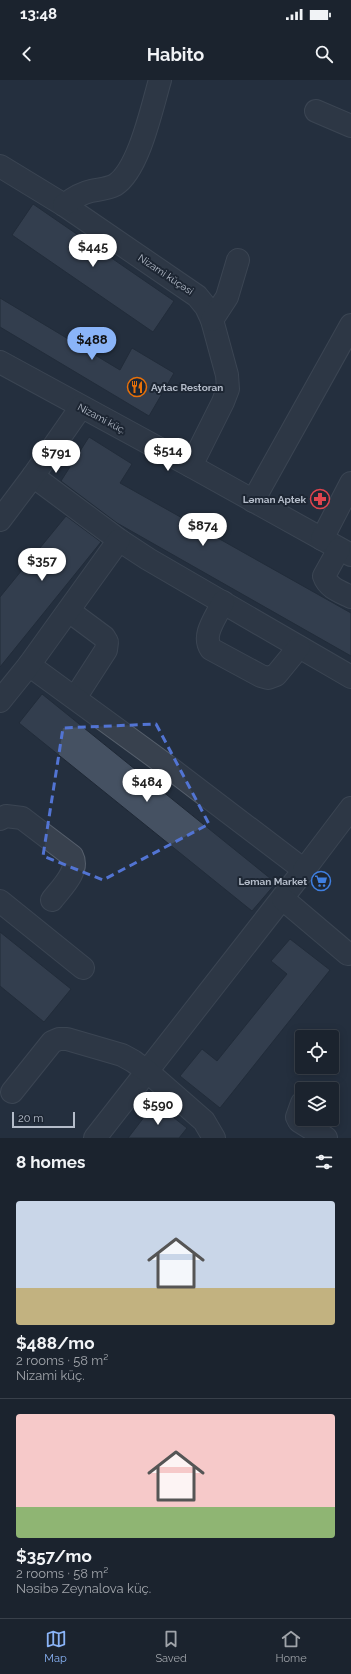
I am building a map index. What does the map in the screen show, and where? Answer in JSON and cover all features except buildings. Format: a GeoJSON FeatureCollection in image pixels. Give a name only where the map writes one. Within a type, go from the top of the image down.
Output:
{"type":"FeatureCollection","features":[{"type":"Feature","properties":{"kind":"street"},"geometry":{"type":"LineString","coordinates":[[64,205],[74,198],[90,192],[107,189],[116,184],[123,176],[133,162],[142,140],[160,80]]}},
{"type":"Feature","properties":{"kind":"street"},"geometry":{"type":"LineString","coordinates":[[316,111],[351,126]]}},
{"type":"Feature","properties":{"kind":"street","name":"Nizami küçəsi"},"geometry":{"type":"LineString","coordinates":[[0,166],[64,205],[197,296],[206,307],[212,320],[227,375],[228,389],[191,466]]}},
{"type":"Feature","properties":{"kind":"street"},"geometry":{"type":"LineString","coordinates":[[212,320],[227,297],[238,260]]}},
{"type":"Feature","properties":{"kind":"street"},"geometry":{"type":"LineString","coordinates":[[253,501],[351,325]]}},
{"type":"Feature","properties":{"kind":"street","name":"Nizami küç."},"geometry":{"type":"LineString","coordinates":[[0,362],[191,466],[337,548]]}},
{"type":"Feature","properties":{"kind":"street"},"geometry":{"type":"LineString","coordinates":[[0,520],[34,476],[81,407]]}},
{"type":"Feature","properties":{"kind":"street"},"geometry":{"type":"LineString","coordinates":[[34,476],[119,540],[148,559],[351,677]]}},
{"type":"Feature","properties":{"kind":"street"},"geometry":{"type":"LineString","coordinates":[[351,483],[337,548],[324,576],[326,582],[351,598]]}},
{"type":"Feature","properties":{"kind":"street"},"geometry":{"type":"LineString","coordinates":[[0,701],[69,611],[119,540]]}},
{"type":"Feature","properties":{"kind":"street"},"geometry":{"type":"LineString","coordinates":[[223,602],[207,635],[207,643],[211,648],[261,676],[268,678],[276,675],[299,647]]}},
{"type":"Feature","properties":{"kind":"street"},"geometry":{"type":"LineString","coordinates":[[69,611],[104,637],[107,642],[106,650],[75,698]]}},
{"type":"Feature","properties":{"kind":"street"},"geometry":{"type":"LineString","coordinates":[[29,665],[170,768],[304,870]]}},
{"type":"Feature","properties":{"kind":"street"},"geometry":{"type":"LineString","coordinates":[[95,1138],[283,899],[351,808]]}},
{"type":"Feature","properties":{"kind":"street"},"geometry":{"type":"LineString","coordinates":[[0,819],[6,816],[22,818],[72,856],[75,862],[74,870],[52,900]]}},
{"type":"Feature","properties":{"kind":"street"},"geometry":{"type":"LineString","coordinates":[[283,899],[348,954]]}},
{"type":"Feature","properties":{"kind":"street"},"geometry":{"type":"LineString","coordinates":[[0,902],[83,968]]}},
{"type":"Feature","properties":{"kind":"street"},"geometry":{"type":"LineString","coordinates":[[12,1092],[52,1042],[59,1039],[67,1039],[122,1055],[148,1072],[204,1121],[214,1138]]}},
{"type":"Feature","properties":{"kind":"street"},"geometry":{"type":"LineString","coordinates":[[307,1126],[326,1138]]}},
{"type":"Feature","properties":{"kind":"highlighted area"},"geometry":{"type":"Polygon","coordinates":[[[156,724],[209,824],[103,880],[43,856],[63,728],[156,724]]]}},
{"type":"Feature","properties":{"kind":"place","name":"Aytac Restoran"},"geometry":{"type":"Point","coordinates":[137,387]}},
{"type":"Feature","properties":{"kind":"place","name":"Ləman Aptek"},"geometry":{"type":"Point","coordinates":[320,499]}},
{"type":"Feature","properties":{"kind":"place","name":"Ləman Market"},"geometry":{"type":"Point","coordinates":[321,881]}}]}
